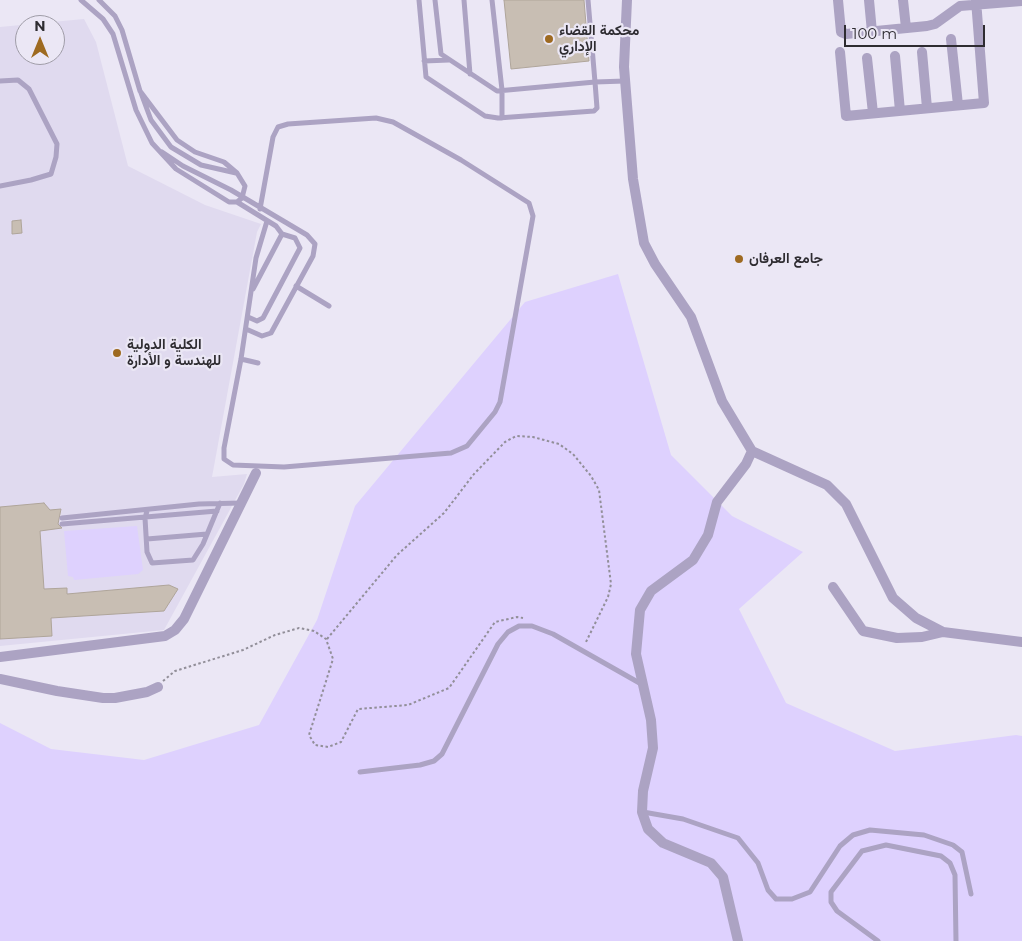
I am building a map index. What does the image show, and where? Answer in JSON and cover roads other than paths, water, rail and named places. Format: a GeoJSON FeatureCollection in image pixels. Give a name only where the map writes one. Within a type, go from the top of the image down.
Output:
{"type":"FeatureCollection","features":[{"type":"Feature","properties":{"kind":"street"},"geometry":{"type":"LineString","coordinates":[[627,0],[625,81],[632,179],[644,243],[655,264],[691,317],[722,401],[752,451],[827,485],[846,504],[893,598],[916,618],[943,632],[1022,642]]}},
{"type":"Feature","properties":{"kind":"street"},"geometry":{"type":"LineString","coordinates":[[838,0],[841,32],[846,34],[935,24],[960,6],[976,2],[1017,1]]}},
{"type":"Feature","properties":{"kind":"street"},"geometry":{"type":"LineString","coordinates":[[869,0],[872,32]]}},
{"type":"Feature","properties":{"kind":"street"},"geometry":{"type":"LineString","coordinates":[[903,0],[906,28]]}},
{"type":"Feature","properties":{"kind":"street"},"geometry":{"type":"LineString","coordinates":[[840,52],[846,116],[984,103],[976,2]]}},
{"type":"Feature","properties":{"kind":"street"},"geometry":{"type":"LineString","coordinates":[[951,39],[958,105]]}},
{"type":"Feature","properties":{"kind":"street"},"geometry":{"type":"LineString","coordinates":[[922,52],[927,108]]}},
{"type":"Feature","properties":{"kind":"street"},"geometry":{"type":"LineString","coordinates":[[895,56],[900,111]]}},
{"type":"Feature","properties":{"kind":"street"},"geometry":{"type":"LineString","coordinates":[[867,58],[873,113]]}},
{"type":"Feature","properties":{"kind":"street"},"geometry":{"type":"LineString","coordinates":[[738,941],[723,877],[711,863],[663,843],[648,829],[642,812],[643,791],[653,748],[651,720],[636,654],[640,610],[651,591],[693,560],[708,536],[717,502],[746,464],[752,451]]}},
{"type":"Feature","properties":{"kind":"street"},"geometry":{"type":"LineString","coordinates":[[0,656],[165,636],[170,633],[184,619],[257,470]]}},
{"type":"Feature","properties":{"kind":"street"},"geometry":{"type":"LineString","coordinates":[[833,587],[863,631],[897,638],[922,637],[943,632]]}},
{"type":"Feature","properties":{"kind":"street"},"geometry":{"type":"LineString","coordinates":[[0,679],[14,680],[57,691],[103,698],[140,694],[158,688]]}},
{"type":"Feature","properties":{"kind":"lane"},"geometry":{"type":"LineString","coordinates":[[81,0],[103,19],[113,34],[132,100],[152,143],[176,169],[229,202],[237,202],[278,228],[282,234],[295,238],[300,244],[299,251],[265,316],[257,321],[248,317]]}},
{"type":"Feature","properties":{"kind":"lane"},"geometry":{"type":"LineString","coordinates":[[99,0],[115,16],[122,30],[140,91],[151,120],[172,147],[201,165],[237,173]]}},
{"type":"Feature","properties":{"kind":"lane"},"geometry":{"type":"LineString","coordinates":[[419,0],[424,61],[428,79],[485,116],[502,118],[594,111],[597,108],[588,0]]}},
{"type":"Feature","properties":{"kind":"lane"},"geometry":{"type":"LineString","coordinates":[[435,0],[440,51],[449,60],[495,90],[625,81]]}},
{"type":"Feature","properties":{"kind":"lane"},"geometry":{"type":"LineString","coordinates":[[464,0],[470,74]]}},
{"type":"Feature","properties":{"kind":"lane"},"geometry":{"type":"LineString","coordinates":[[492,0],[502,90],[502,118]]}},
{"type":"Feature","properties":{"kind":"lane"},"geometry":{"type":"LineString","coordinates":[[424,61],[449,60]]}},
{"type":"Feature","properties":{"kind":"lane"},"geometry":{"type":"LineString","coordinates":[[0,81],[18,80],[29,89],[57,144],[56,157],[51,174],[0,186]]}},
{"type":"Feature","properties":{"kind":"lane"},"geometry":{"type":"LineString","coordinates":[[140,91],[177,140],[195,152],[224,162],[237,173],[245,186],[242,198],[237,202]]}},
{"type":"Feature","properties":{"kind":"lane"},"geometry":{"type":"LineString","coordinates":[[260,209],[273,137],[278,127],[288,124],[376,118],[394,122],[461,160],[530,203],[533,211],[500,402],[495,412],[467,446],[451,453],[257,470],[228,463],[223,453],[241,359],[258,247],[267,221]]}},
{"type":"Feature","properties":{"kind":"lane"},"geometry":{"type":"LineString","coordinates":[[152,143],[172,159],[219,183],[312,239],[316,250],[271,333],[262,336],[246,329]]}},
{"type":"Feature","properties":{"kind":"lane"},"geometry":{"type":"LineString","coordinates":[[295,238],[299,231]]}},
{"type":"Feature","properties":{"kind":"lane"},"geometry":{"type":"LineString","coordinates":[[251,293],[282,234]]}},
{"type":"Feature","properties":{"kind":"lane"},"geometry":{"type":"LineString","coordinates":[[296,286],[329,306]]}},
{"type":"Feature","properties":{"kind":"lane"},"geometry":{"type":"LineString","coordinates":[[241,359],[258,363]]}},
{"type":"Feature","properties":{"kind":"lane"},"geometry":{"type":"LineString","coordinates":[[217,511],[145,518],[62,521],[220,503],[241,503]]}},
{"type":"Feature","properties":{"kind":"lane"},"geometry":{"type":"LineString","coordinates":[[147,511],[145,518],[147,552],[152,563],[193,560],[207,534],[220,503]]}},
{"type":"Feature","properties":{"kind":"lane"},"geometry":{"type":"LineString","coordinates":[[147,539],[207,534]]}},
{"type":"Feature","properties":{"kind":"lane"},"geometry":{"type":"LineString","coordinates":[[360,772],[434,761],[442,754],[498,644],[508,632],[519,626],[532,626],[643,686]]}},
{"type":"Feature","properties":{"kind":"lane"},"geometry":{"type":"LineString","coordinates":[[642,812],[683,818],[738,838],[758,863],[768,890],[776,899],[792,899],[810,892],[840,846],[853,836],[870,830],[924,835],[953,845],[962,852],[972,894]]}},
{"type":"Feature","properties":{"kind":"lane"},"geometry":{"type":"LineString","coordinates":[[878,941],[837,911],[831,902],[831,892],[862,851],[886,845],[941,856],[950,863],[955,875],[956,941]]}},
{"type":"Feature","properties":{"kind":"place","name":"محكمة القضاء الإداري"},"geometry":{"type":"Point","coordinates":[549,39]}},
{"type":"Feature","properties":{"kind":"place","name":"جامع العرفان"},"geometry":{"type":"Point","coordinates":[739,259]}},
{"type":"Feature","properties":{"kind":"place","name":"الكلية الدولية للهندسة و الأدارة"},"geometry":{"type":"Point","coordinates":[117,353]}}]}
